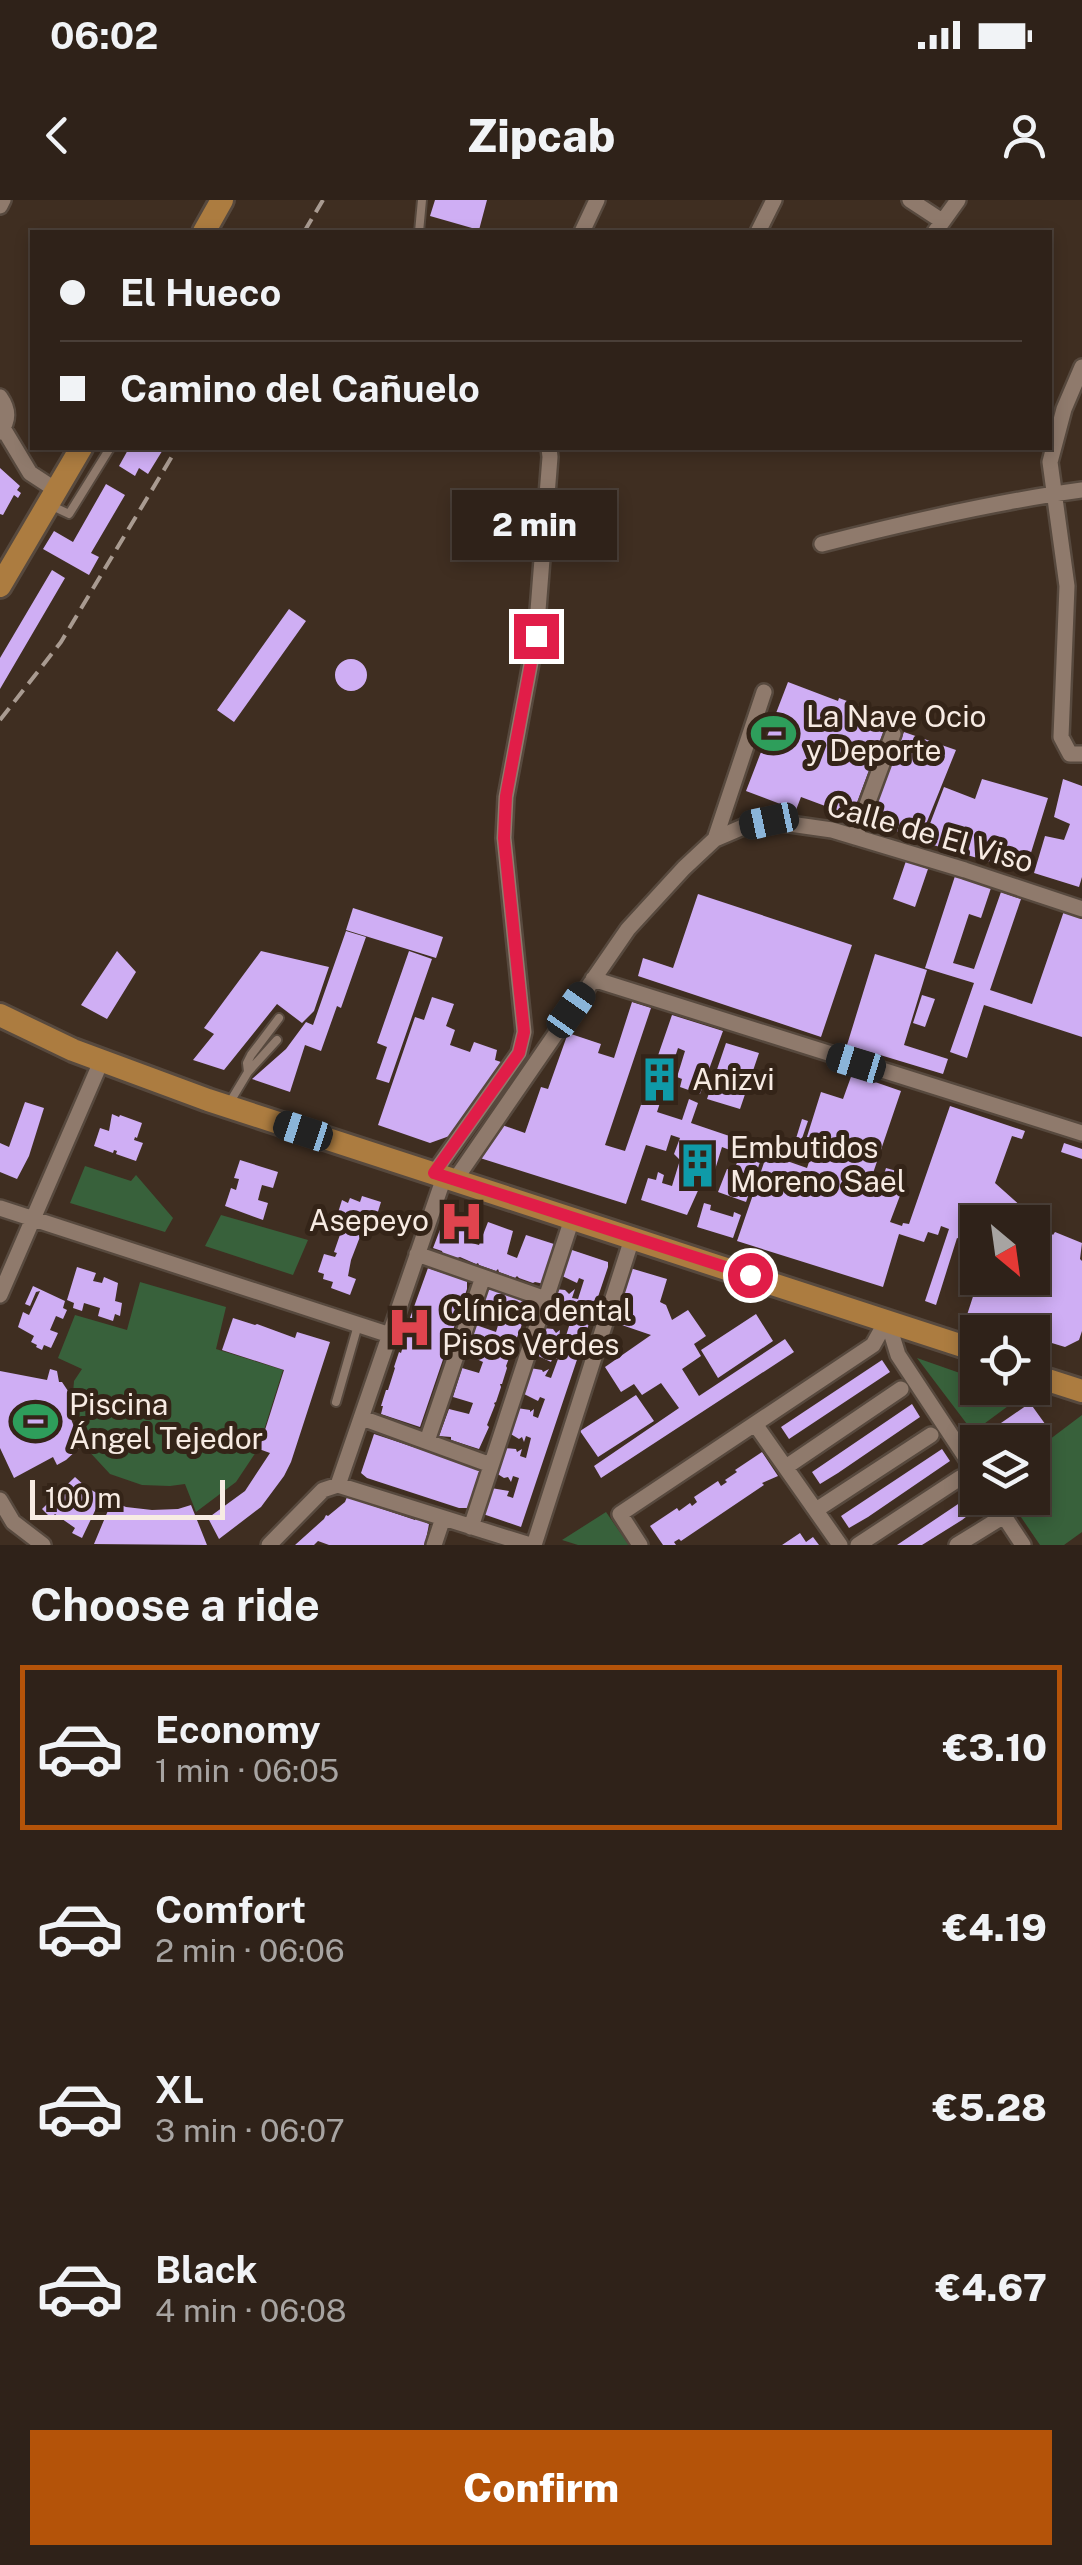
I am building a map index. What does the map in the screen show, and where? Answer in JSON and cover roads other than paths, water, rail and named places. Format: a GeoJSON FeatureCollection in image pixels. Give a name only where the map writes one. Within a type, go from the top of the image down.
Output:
{"type":"FeatureCollection","features":[{"type":"Feature","properties":{"kind":"main road"},"geometry":{"type":"LineString","coordinates":[[205,230],[222,200]]}},
{"type":"Feature","properties":{"kind":"main road"},"geometry":{"type":"LineString","coordinates":[[0,586],[80,450]]}},
{"type":"Feature","properties":{"kind":"main road"},"geometry":{"type":"LineString","coordinates":[[0,1015],[32,1037],[97,1071],[960,1348]]}},
{"type":"Feature","properties":{"kind":"main road"},"geometry":{"type":"LineString","coordinates":[[0,1029],[87,1056],[629,1248],[960,1349]]}},
{"type":"Feature","properties":{"kind":"main road"},"geometry":{"type":"LineString","coordinates":[[1050,1373],[1082,1383]]}},
{"type":"Feature","properties":{"kind":"main road"},"geometry":{"type":"LineString","coordinates":[[1050,1381],[1082,1391]]}},
{"type":"Feature","properties":{"kind":"street"},"geometry":{"type":"LineString","coordinates":[[583,230],[597,200]]}},
{"type":"Feature","properties":{"kind":"street"},"geometry":{"type":"LineString","coordinates":[[759,230],[774,200]]}},
{"type":"Feature","properties":{"kind":"street"},"geometry":{"type":"LineString","coordinates":[[910,200],[938,227],[958,200]]}},
{"type":"Feature","properties":{"kind":"street"},"geometry":{"type":"LineString","coordinates":[[1076,754],[1062,737],[1075,586],[1050,462],[1064,408],[1082,367]]}},
{"type":"Feature","properties":{"kind":"street"},"geometry":{"type":"LineString","coordinates":[[0,397],[8,418],[1,428],[30,473],[52,497]]}},
{"type":"Feature","properties":{"kind":"street"},"geometry":{"type":"LineString","coordinates":[[338,1485],[443,1180],[519,1053],[524,1032],[504,838],[506,796],[536,636],[548,450]]}},
{"type":"Feature","properties":{"kind":"street"},"geometry":{"type":"LineString","coordinates":[[822,544],[868,524],[914,520],[1082,490]]}},
{"type":"Feature","properties":{"kind":"street"},"geometry":{"type":"LineString","coordinates":[[715,839],[764,692]]}},
{"type":"Feature","properties":{"kind":"street"},"geometry":{"type":"LineString","coordinates":[[855,837],[893,734]]}},
{"type":"Feature","properties":{"kind":"street","name":"Calle de El Viso"},"geometry":{"type":"LineString","coordinates":[[443,1180],[628,929],[715,839],[743,826],[769,821],[832,830],[1082,909]]}},
{"type":"Feature","properties":{"kind":"street"},"geometry":{"type":"LineString","coordinates":[[593,979],[1082,1133]]}},
{"type":"Feature","properties":{"kind":"street"},"geometry":{"type":"LineString","coordinates":[[0,1295],[97,1071]]}},
{"type":"Feature","properties":{"kind":"street"},"geometry":{"type":"LineString","coordinates":[[0,1208],[390,1335]]}},
{"type":"Feature","properties":{"kind":"street"},"geometry":{"type":"LineString","coordinates":[[471,1527],[569,1228]]}},
{"type":"Feature","properties":{"kind":"street"},"geometry":{"type":"LineString","coordinates":[[269,1545],[323,1490],[338,1485],[532,1545],[629,1248]]}},
{"type":"Feature","properties":{"kind":"street"},"geometry":{"type":"LineString","coordinates":[[417,1254],[546,1299]]}},
{"type":"Feature","properties":{"kind":"street"},"geometry":{"type":"LineString","coordinates":[[427,1441],[483,1277]]}},
{"type":"Feature","properties":{"kind":"street"},"geometry":{"type":"LineString","coordinates":[[640,1545],[620,1514],[873,1345],[887,1328],[898,1355],[960,1449]]}},
{"type":"Feature","properties":{"kind":"street"},"geometry":{"type":"LineString","coordinates":[[786,1468],[900,1389]]}},
{"type":"Feature","properties":{"kind":"street"},"geometry":{"type":"LineString","coordinates":[[362,1418],[491,1465]]}},
{"type":"Feature","properties":{"kind":"street"},"geometry":{"type":"LineString","coordinates":[[755,1424],[840,1545]]}},
{"type":"Feature","properties":{"kind":"street"},"geometry":{"type":"LineString","coordinates":[[816,1510],[931,1435]]}},
{"type":"Feature","properties":{"kind":"street"},"geometry":{"type":"LineString","coordinates":[[858,1545],[960,1478]]}},
{"type":"Feature","properties":{"kind":"street"},"geometry":{"type":"LineString","coordinates":[[0,1500],[13,1522],[43,1545]]}},
{"type":"Feature","properties":{"kind":"street"},"geometry":{"type":"LineString","coordinates":[[957,1545],[1004,1516],[1023,1545]]}},
{"type":"Feature","properties":{"kind":"street"},"geometry":{"type":"LineString","coordinates":[[434,1545],[443,1518]]}},
{"type":"Feature","properties":{"kind":"lane"},"geometry":{"type":"LineString","coordinates":[[419,230],[422,200]]}},
{"type":"Feature","properties":{"kind":"lane"},"geometry":{"type":"LineString","coordinates":[[52,497],[68,514],[109,450]]}},
{"type":"Feature","properties":{"kind":"lane"},"geometry":{"type":"LineString","coordinates":[[248,1072],[251,1055],[279,1018]]}},
{"type":"Feature","properties":{"kind":"lane"},"geometry":{"type":"LineString","coordinates":[[228,1106],[248,1072],[277,1040]]}},
{"type":"Feature","properties":{"kind":"lane"},"geometry":{"type":"LineString","coordinates":[[336,1402],[358,1325]]}},
{"type":"Feature","properties":{"kind":"railway"},"geometry":{"type":"LineString","coordinates":[[305,230],[323,200]]}},
{"type":"Feature","properties":{"kind":"railway"},"geometry":{"type":"LineString","coordinates":[[0,720],[61,642],[176,450]]}},
{"type":"Feature","properties":{"kind":"place","name":"La Nave Ocio y Deporte"},"geometry":{"type":"Point","coordinates":[773,734]}},
{"type":"Feature","properties":{"kind":"place","name":"Anizvi"},"geometry":{"type":"Point","coordinates":[659,1080]}},
{"type":"Feature","properties":{"kind":"place","name":"Embutidos Moreno Sael"},"geometry":{"type":"Point","coordinates":[697,1165]}},
{"type":"Feature","properties":{"kind":"place","name":"Asepeyo"},"geometry":{"type":"Point","coordinates":[462,1221]}},
{"type":"Feature","properties":{"kind":"place","name":"Clínica dental Pisos Verdes"},"geometry":{"type":"Point","coordinates":[409,1328]}},
{"type":"Feature","properties":{"kind":"place","name":"Piscina Ángel Tejedor"},"geometry":{"type":"Point","coordinates":[36,1422]}}]}
